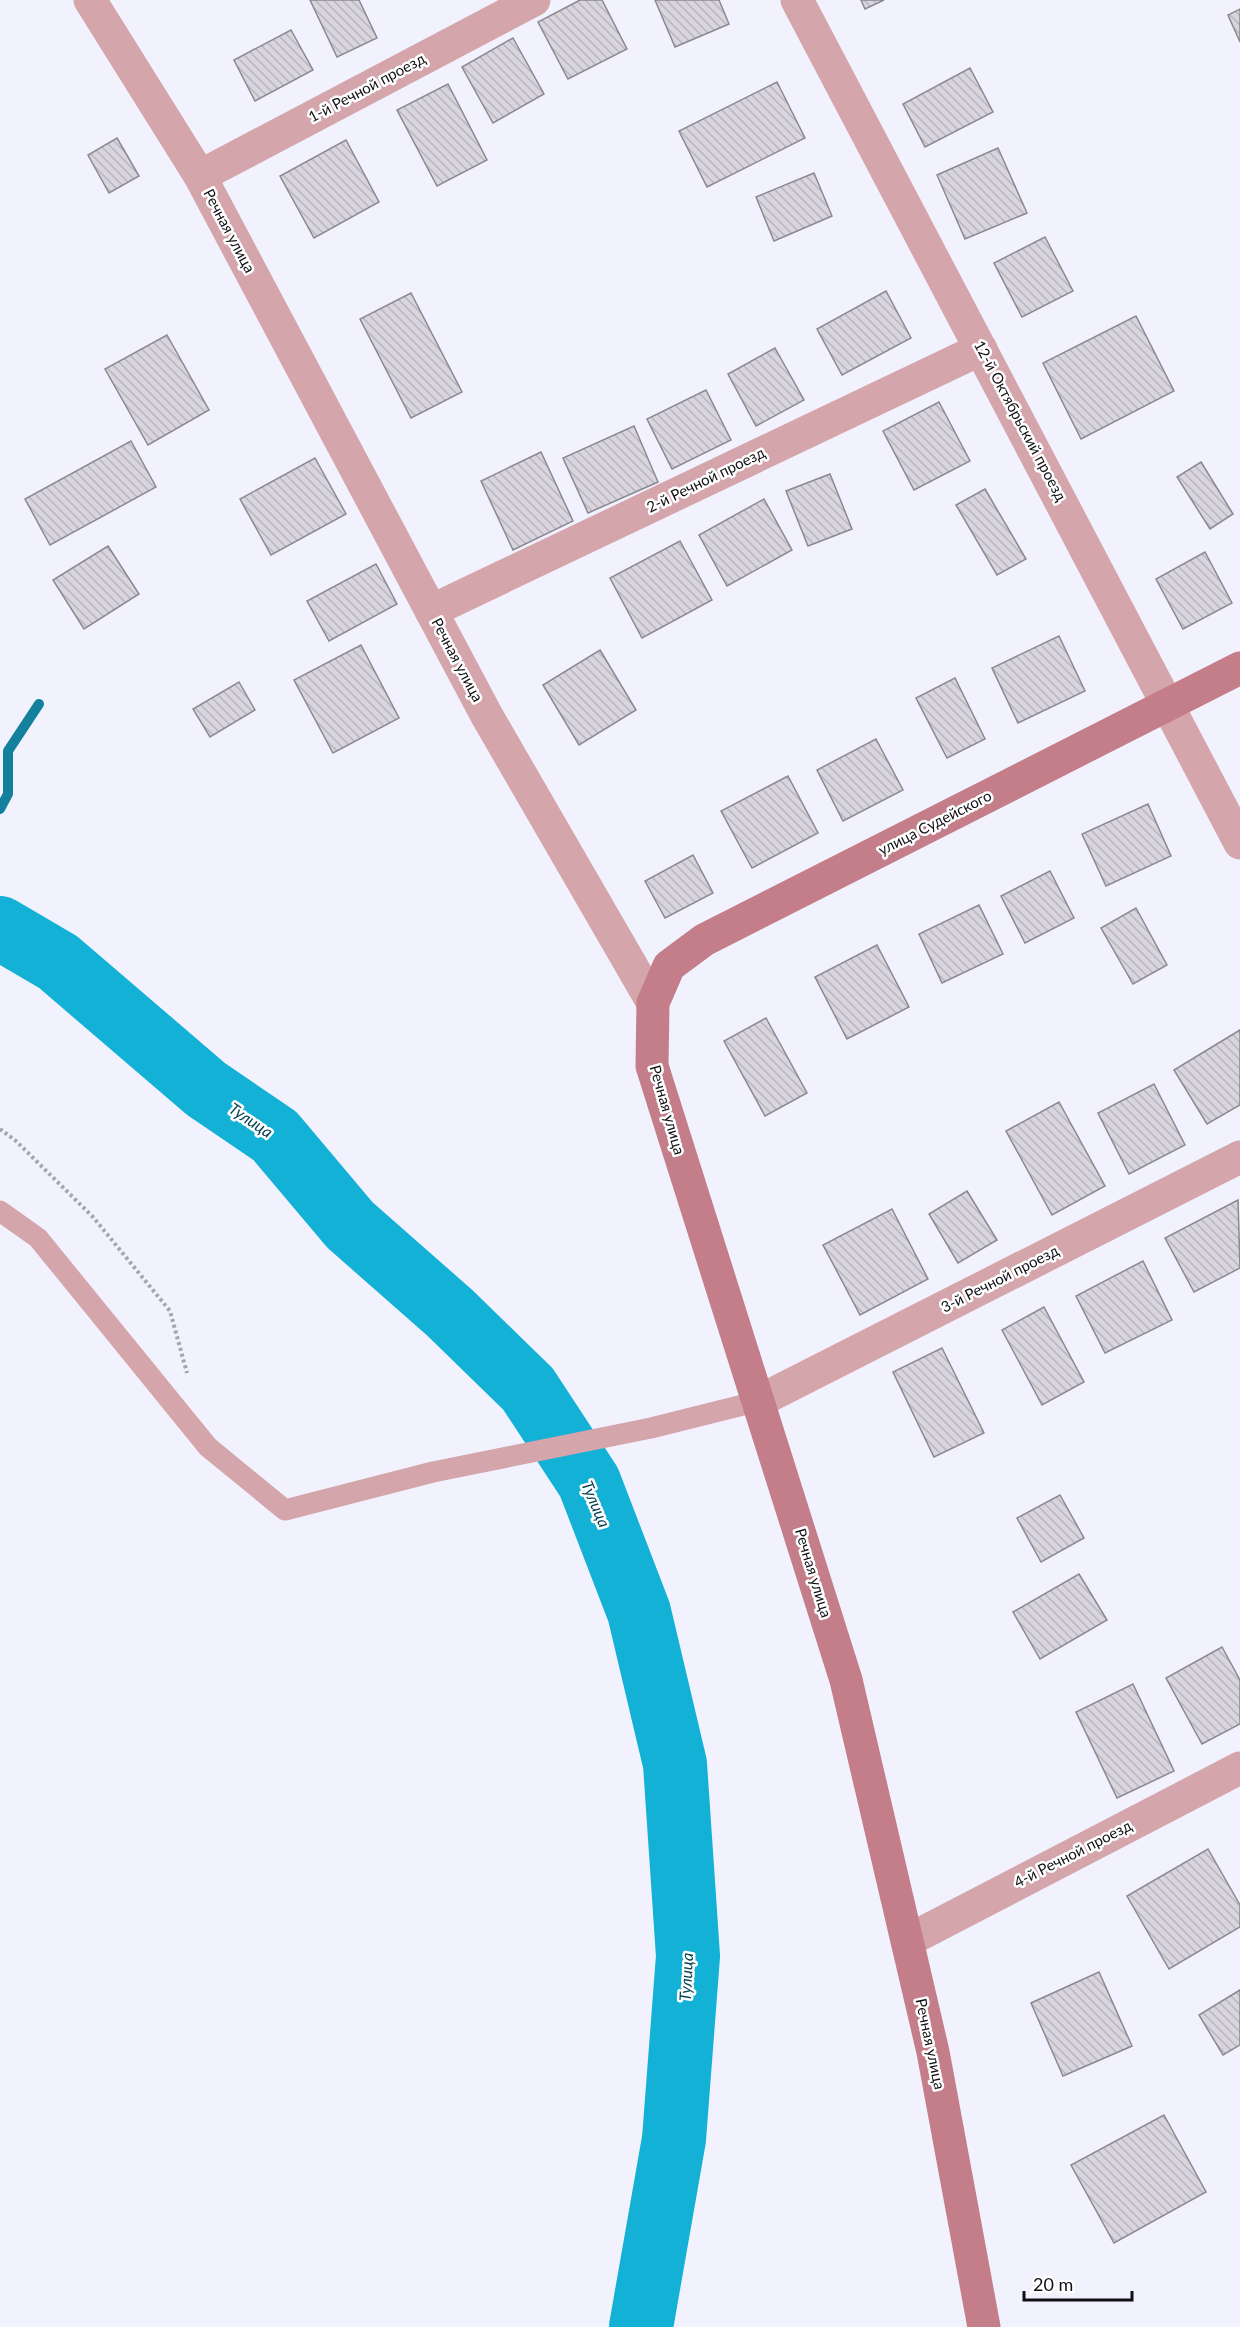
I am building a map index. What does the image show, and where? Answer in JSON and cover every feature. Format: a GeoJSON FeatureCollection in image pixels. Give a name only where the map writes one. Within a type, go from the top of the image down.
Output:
{"type":"FeatureCollection","features":[{"type":"Feature","properties":{"kind":"street","name":"Речная улица"},"geometry":{"type":"LineString","coordinates":[[90,0],[200,176],[487,717],[653,1003],[652,1066],[846,1680],[933,2052],[984,2327]]}},
{"type":"Feature","properties":{"kind":"street","name":"1-й Речной проезд"},"geometry":{"type":"LineString","coordinates":[[200,176],[534,0]]}},
{"type":"Feature","properties":{"kind":"street","name":"12-й Октябрьский проезд"},"geometry":{"type":"LineString","coordinates":[[797,0],[1240,843]]}},
{"type":"Feature","properties":{"kind":"street","name":"2-й Речной проезд"},"geometry":{"type":"LineString","coordinates":[[431,611],[981,349]]}},
{"type":"Feature","properties":{"kind":"street","name":"улица Судейского"},"geometry":{"type":"LineString","coordinates":[[653,1003],[669,966],[704,940],[1240,668]]}},
{"type":"Feature","properties":{"kind":"street","name":"3-й Речной проезд"},"geometry":{"type":"LineString","coordinates":[[759,1401],[1240,1156]]}},
{"type":"Feature","properties":{"kind":"street","name":"4-й Речной проезд"},"geometry":{"type":"LineString","coordinates":[[907,1941],[1240,1768]]}},
{"type":"Feature","properties":{"kind":"lane"},"geometry":{"type":"LineString","coordinates":[[0,1211],[38,1238],[208,1448],[285,1510],[433,1472],[651,1428],[759,1401]]}},
{"type":"Feature","properties":{"kind":"path"},"geometry":{"type":"LineString","coordinates":[[0,1129],[16,1141],[93,1217],[170,1311],[189,1379]]}},
{"type":"Feature","properties":{"kind":"building"},"geometry":{"type":"Polygon","coordinates":[[[310,0],[359,0],[377,38],[337,57],[310,0]]]}},
{"type":"Feature","properties":{"kind":"building"},"geometry":{"type":"Polygon","coordinates":[[[580,0],[602,0],[627,49],[568,79],[538,22],[580,0]]]}},
{"type":"Feature","properties":{"kind":"building"},"geometry":{"type":"Polygon","coordinates":[[[655,0],[719,0],[729,24],[675,47],[655,0]]]}},
{"type":"Feature","properties":{"kind":"building"},"geometry":{"type":"Polygon","coordinates":[[[861,0],[884,0],[865,9],[861,0]]]}},
{"type":"Feature","properties":{"kind":"building"},"geometry":{"type":"Polygon","coordinates":[[[1240,9],[1240,42],[1228,15],[1240,9]]]}},
{"type":"Feature","properties":{"kind":"building"},"geometry":{"type":"Polygon","coordinates":[[[291,30],[313,70],[255,101],[234,60],[291,30]]]}},
{"type":"Feature","properties":{"kind":"building"},"geometry":{"type":"Polygon","coordinates":[[[513,38],[544,94],[493,123],[462,67],[513,38]]]}},
{"type":"Feature","properties":{"kind":"building"},"geometry":{"type":"Polygon","coordinates":[[[970,68],[993,112],[925,147],[903,104],[970,68]]]}},
{"type":"Feature","properties":{"kind":"building"},"geometry":{"type":"Polygon","coordinates":[[[777,82],[805,138],[707,187],[679,131],[777,82]]]}},
{"type":"Feature","properties":{"kind":"building"},"geometry":{"type":"Polygon","coordinates":[[[448,84],[487,160],[437,186],[397,110],[448,84]]]}},
{"type":"Feature","properties":{"kind":"building"},"geometry":{"type":"Polygon","coordinates":[[[117,138],[139,176],[109,193],[88,155],[117,138]]]}},
{"type":"Feature","properties":{"kind":"building"},"geometry":{"type":"Polygon","coordinates":[[[346,140],[379,202],[314,238],[280,176],[346,140]]]}},
{"type":"Feature","properties":{"kind":"building"},"geometry":{"type":"Polygon","coordinates":[[[998,148],[1027,213],[965,239],[937,175],[998,148]]]}},
{"type":"Feature","properties":{"kind":"building"},"geometry":{"type":"Polygon","coordinates":[[[814,173],[832,216],[774,241],[756,197],[814,173]]]}},
{"type":"Feature","properties":{"kind":"building"},"geometry":{"type":"Polygon","coordinates":[[[1045,237],[1073,291],[1022,317],[994,263],[1045,237]]]}},
{"type":"Feature","properties":{"kind":"building"},"geometry":{"type":"Polygon","coordinates":[[[886,291],[911,338],[842,375],[817,329],[886,291]]]}},
{"type":"Feature","properties":{"kind":"building"},"geometry":{"type":"Polygon","coordinates":[[[411,293],[462,392],[411,418],[360,319],[411,293]]]}},
{"type":"Feature","properties":{"kind":"building"},"geometry":{"type":"Polygon","coordinates":[[[1136,316],[1174,391],[1081,439],[1043,363],[1136,316]]]}},
{"type":"Feature","properties":{"kind":"building"},"geometry":{"type":"Polygon","coordinates":[[[167,335],[209,410],[148,445],[105,369],[167,335]]]}},
{"type":"Feature","properties":{"kind":"building"},"geometry":{"type":"Polygon","coordinates":[[[775,348],[804,400],[756,426],[728,374],[775,348]]]}},
{"type":"Feature","properties":{"kind":"building"},"geometry":{"type":"Polygon","coordinates":[[[706,390],[731,440],[672,469],[647,419],[706,390]]]}},
{"type":"Feature","properties":{"kind":"building"},"geometry":{"type":"Polygon","coordinates":[[[939,402],[970,461],[914,490],[883,431],[939,402]]]}},
{"type":"Feature","properties":{"kind":"building"},"geometry":{"type":"Polygon","coordinates":[[[634,426],[658,482],[588,513],[563,458],[634,426]]]}},
{"type":"Feature","properties":{"kind":"building"},"geometry":{"type":"Polygon","coordinates":[[[131,441],[156,487],[50,545],[25,499],[131,441]]]}},
{"type":"Feature","properties":{"kind":"building"},"geometry":{"type":"Polygon","coordinates":[[[541,452],[573,521],[513,550],[481,481],[541,452]]]}},
{"type":"Feature","properties":{"kind":"building"},"geometry":{"type":"Polygon","coordinates":[[[315,458],[346,514],[271,555],[240,499],[315,458]]]}},
{"type":"Feature","properties":{"kind":"building"},"geometry":{"type":"Polygon","coordinates":[[[1201,462],[1233,514],[1210,529],[1177,477],[1201,462]]]}},
{"type":"Feature","properties":{"kind":"building"},"geometry":{"type":"Polygon","coordinates":[[[830,474],[852,529],[808,546],[786,491],[830,474]]]}},
{"type":"Feature","properties":{"kind":"building"},"geometry":{"type":"Polygon","coordinates":[[[985,489],[1026,559],[997,575],[956,505],[985,489]]]}},
{"type":"Feature","properties":{"kind":"building"},"geometry":{"type":"Polygon","coordinates":[[[764,499],[792,550],[727,586],[699,535],[764,499]]]}},
{"type":"Feature","properties":{"kind":"building"},"geometry":{"type":"Polygon","coordinates":[[[680,541],[712,600],[642,638],[610,578],[680,541]]]}},
{"type":"Feature","properties":{"kind":"building"},"geometry":{"type":"Polygon","coordinates":[[[108,546],[139,594],[84,629],[53,580],[108,546]]]}},
{"type":"Feature","properties":{"kind":"building"},"geometry":{"type":"Polygon","coordinates":[[[1205,552],[1232,603],[1183,629],[1156,579],[1205,552]]]}},
{"type":"Feature","properties":{"kind":"building"},"geometry":{"type":"Polygon","coordinates":[[[376,564],[397,604],[329,641],[307,601],[376,564]]]}},
{"type":"Feature","properties":{"kind":"building"},"geometry":{"type":"Polygon","coordinates":[[[1059,636],[1085,691],[1018,723],[992,668],[1059,636]]]}},
{"type":"Feature","properties":{"kind":"building"},"geometry":{"type":"Polygon","coordinates":[[[361,645],[399,718],[333,753],[294,680],[361,645]]]}},
{"type":"Feature","properties":{"kind":"building"},"geometry":{"type":"Polygon","coordinates":[[[600,650],[636,710],[579,745],[543,685],[600,650]]]}},
{"type":"Feature","properties":{"kind":"building"},"geometry":{"type":"Polygon","coordinates":[[[955,678],[985,739],[947,758],[916,698],[955,678]]]}},
{"type":"Feature","properties":{"kind":"building"},"geometry":{"type":"Polygon","coordinates":[[[239,682],[255,710],[210,737],[193,709],[239,682]]]}},
{"type":"Feature","properties":{"kind":"building"},"geometry":{"type":"Polygon","coordinates":[[[876,739],[903,790],[843,821],[817,770],[876,739]]]}},
{"type":"Feature","properties":{"kind":"building"},"geometry":{"type":"Polygon","coordinates":[[[788,776],[818,833],[752,868],[721,811],[788,776]]]}},
{"type":"Feature","properties":{"kind":"building"},"geometry":{"type":"Polygon","coordinates":[[[1148,804],[1171,856],[1106,886],[1082,834],[1148,804]]]}},
{"type":"Feature","properties":{"kind":"building"},"geometry":{"type":"Polygon","coordinates":[[[693,855],[713,893],[665,918],[645,881],[693,855]]]}},
{"type":"Feature","properties":{"kind":"building"},"geometry":{"type":"Polygon","coordinates":[[[1050,871],[1074,918],[1025,943],[1001,896],[1050,871]]]}},
{"type":"Feature","properties":{"kind":"building"},"geometry":{"type":"Polygon","coordinates":[[[979,905],[1003,954],[942,983],[919,934],[979,905]]]}},
{"type":"Feature","properties":{"kind":"building"},"geometry":{"type":"Polygon","coordinates":[[[1136,908],[1167,965],[1133,984],[1101,928],[1136,908]]]}},
{"type":"Feature","properties":{"kind":"building"},"geometry":{"type":"Polygon","coordinates":[[[877,945],[909,1007],[847,1039],[815,977],[877,945]]]}},
{"type":"Feature","properties":{"kind":"building"},"geometry":{"type":"Polygon","coordinates":[[[766,1018],[807,1093],[765,1116],[724,1041],[766,1018]]]}},
{"type":"Feature","properties":{"kind":"building"},"geometry":{"type":"Polygon","coordinates":[[[1240,1030],[1240,1105],[1207,1124],[1174,1070],[1240,1030]]]}},
{"type":"Feature","properties":{"kind":"building"},"geometry":{"type":"Polygon","coordinates":[[[1154,1084],[1185,1145],[1129,1174],[1098,1113],[1154,1084]]]}},
{"type":"Feature","properties":{"kind":"building"},"geometry":{"type":"Polygon","coordinates":[[[1059,1102],[1105,1186],[1052,1215],[1006,1131],[1059,1102]]]}},
{"type":"Feature","properties":{"kind":"building"},"geometry":{"type":"Polygon","coordinates":[[[967,1191],[997,1240],[958,1263],[929,1214],[967,1191]]]}},
{"type":"Feature","properties":{"kind":"building"},"geometry":{"type":"Polygon","coordinates":[[[1238,1200],[1240,1268],[1194,1292],[1165,1238],[1238,1200]]]}},
{"type":"Feature","properties":{"kind":"building"},"geometry":{"type":"Polygon","coordinates":[[[892,1209],[928,1279],[860,1315],[823,1245],[892,1209]]]}},
{"type":"Feature","properties":{"kind":"building"},"geometry":{"type":"Polygon","coordinates":[[[1143,1261],[1172,1320],[1105,1353],[1076,1296],[1143,1261]]]}},
{"type":"Feature","properties":{"kind":"building"},"geometry":{"type":"Polygon","coordinates":[[[1044,1307],[1084,1382],[1042,1405],[1002,1330],[1044,1307]]]}},
{"type":"Feature","properties":{"kind":"building"},"geometry":{"type":"Polygon","coordinates":[[[942,1348],[984,1433],[934,1457],[893,1372],[942,1348]]]}},
{"type":"Feature","properties":{"kind":"building"},"geometry":{"type":"Polygon","coordinates":[[[1060,1495],[1084,1538],[1041,1562],[1017,1518],[1060,1495]]]}},
{"type":"Feature","properties":{"kind":"building"},"geometry":{"type":"Polygon","coordinates":[[[1079,1574],[1107,1620],[1040,1659],[1013,1612],[1079,1574]]]}},
{"type":"Feature","properties":{"kind":"building"},"geometry":{"type":"Polygon","coordinates":[[[1222,1647],[1240,1680],[1240,1724],[1202,1744],[1166,1678],[1222,1647]]]}},
{"type":"Feature","properties":{"kind":"building"},"geometry":{"type":"Polygon","coordinates":[[[1133,1684],[1174,1771],[1117,1798],[1076,1712],[1133,1684]]]}},
{"type":"Feature","properties":{"kind":"building"},"geometry":{"type":"Polygon","coordinates":[[[1208,1849],[1240,1905],[1240,1927],[1169,1969],[1127,1896],[1208,1849]]]}},
{"type":"Feature","properties":{"kind":"building"},"geometry":{"type":"Polygon","coordinates":[[[1099,1972],[1132,2046],[1063,2076],[1031,2003],[1099,1972]]]}},
{"type":"Feature","properties":{"kind":"building"},"geometry":{"type":"Polygon","coordinates":[[[1240,1990],[1240,2045],[1223,2055],[1199,2015],[1240,1990]]]}},
{"type":"Feature","properties":{"kind":"building"},"geometry":{"type":"Polygon","coordinates":[[[1164,2115],[1206,2192],[1114,2243],[1071,2165],[1164,2115]]]}},
{"type":"Feature","properties":{"kind":"waterway"},"geometry":{"type":"LineString","coordinates":[[0,809],[8,794],[8,751],[39,704]]}},
{"type":"Feature","properties":{"kind":"waterway","name":"Тулица"},"geometry":{"type":"LineString","coordinates":[[0,928],[58,962],[206,1089],[275,1136],[350,1225],[450,1313],[528,1389],[589,1482],[639,1612],[675,1764],[688,1956],[674,2139],[641,2327]]}}]}
